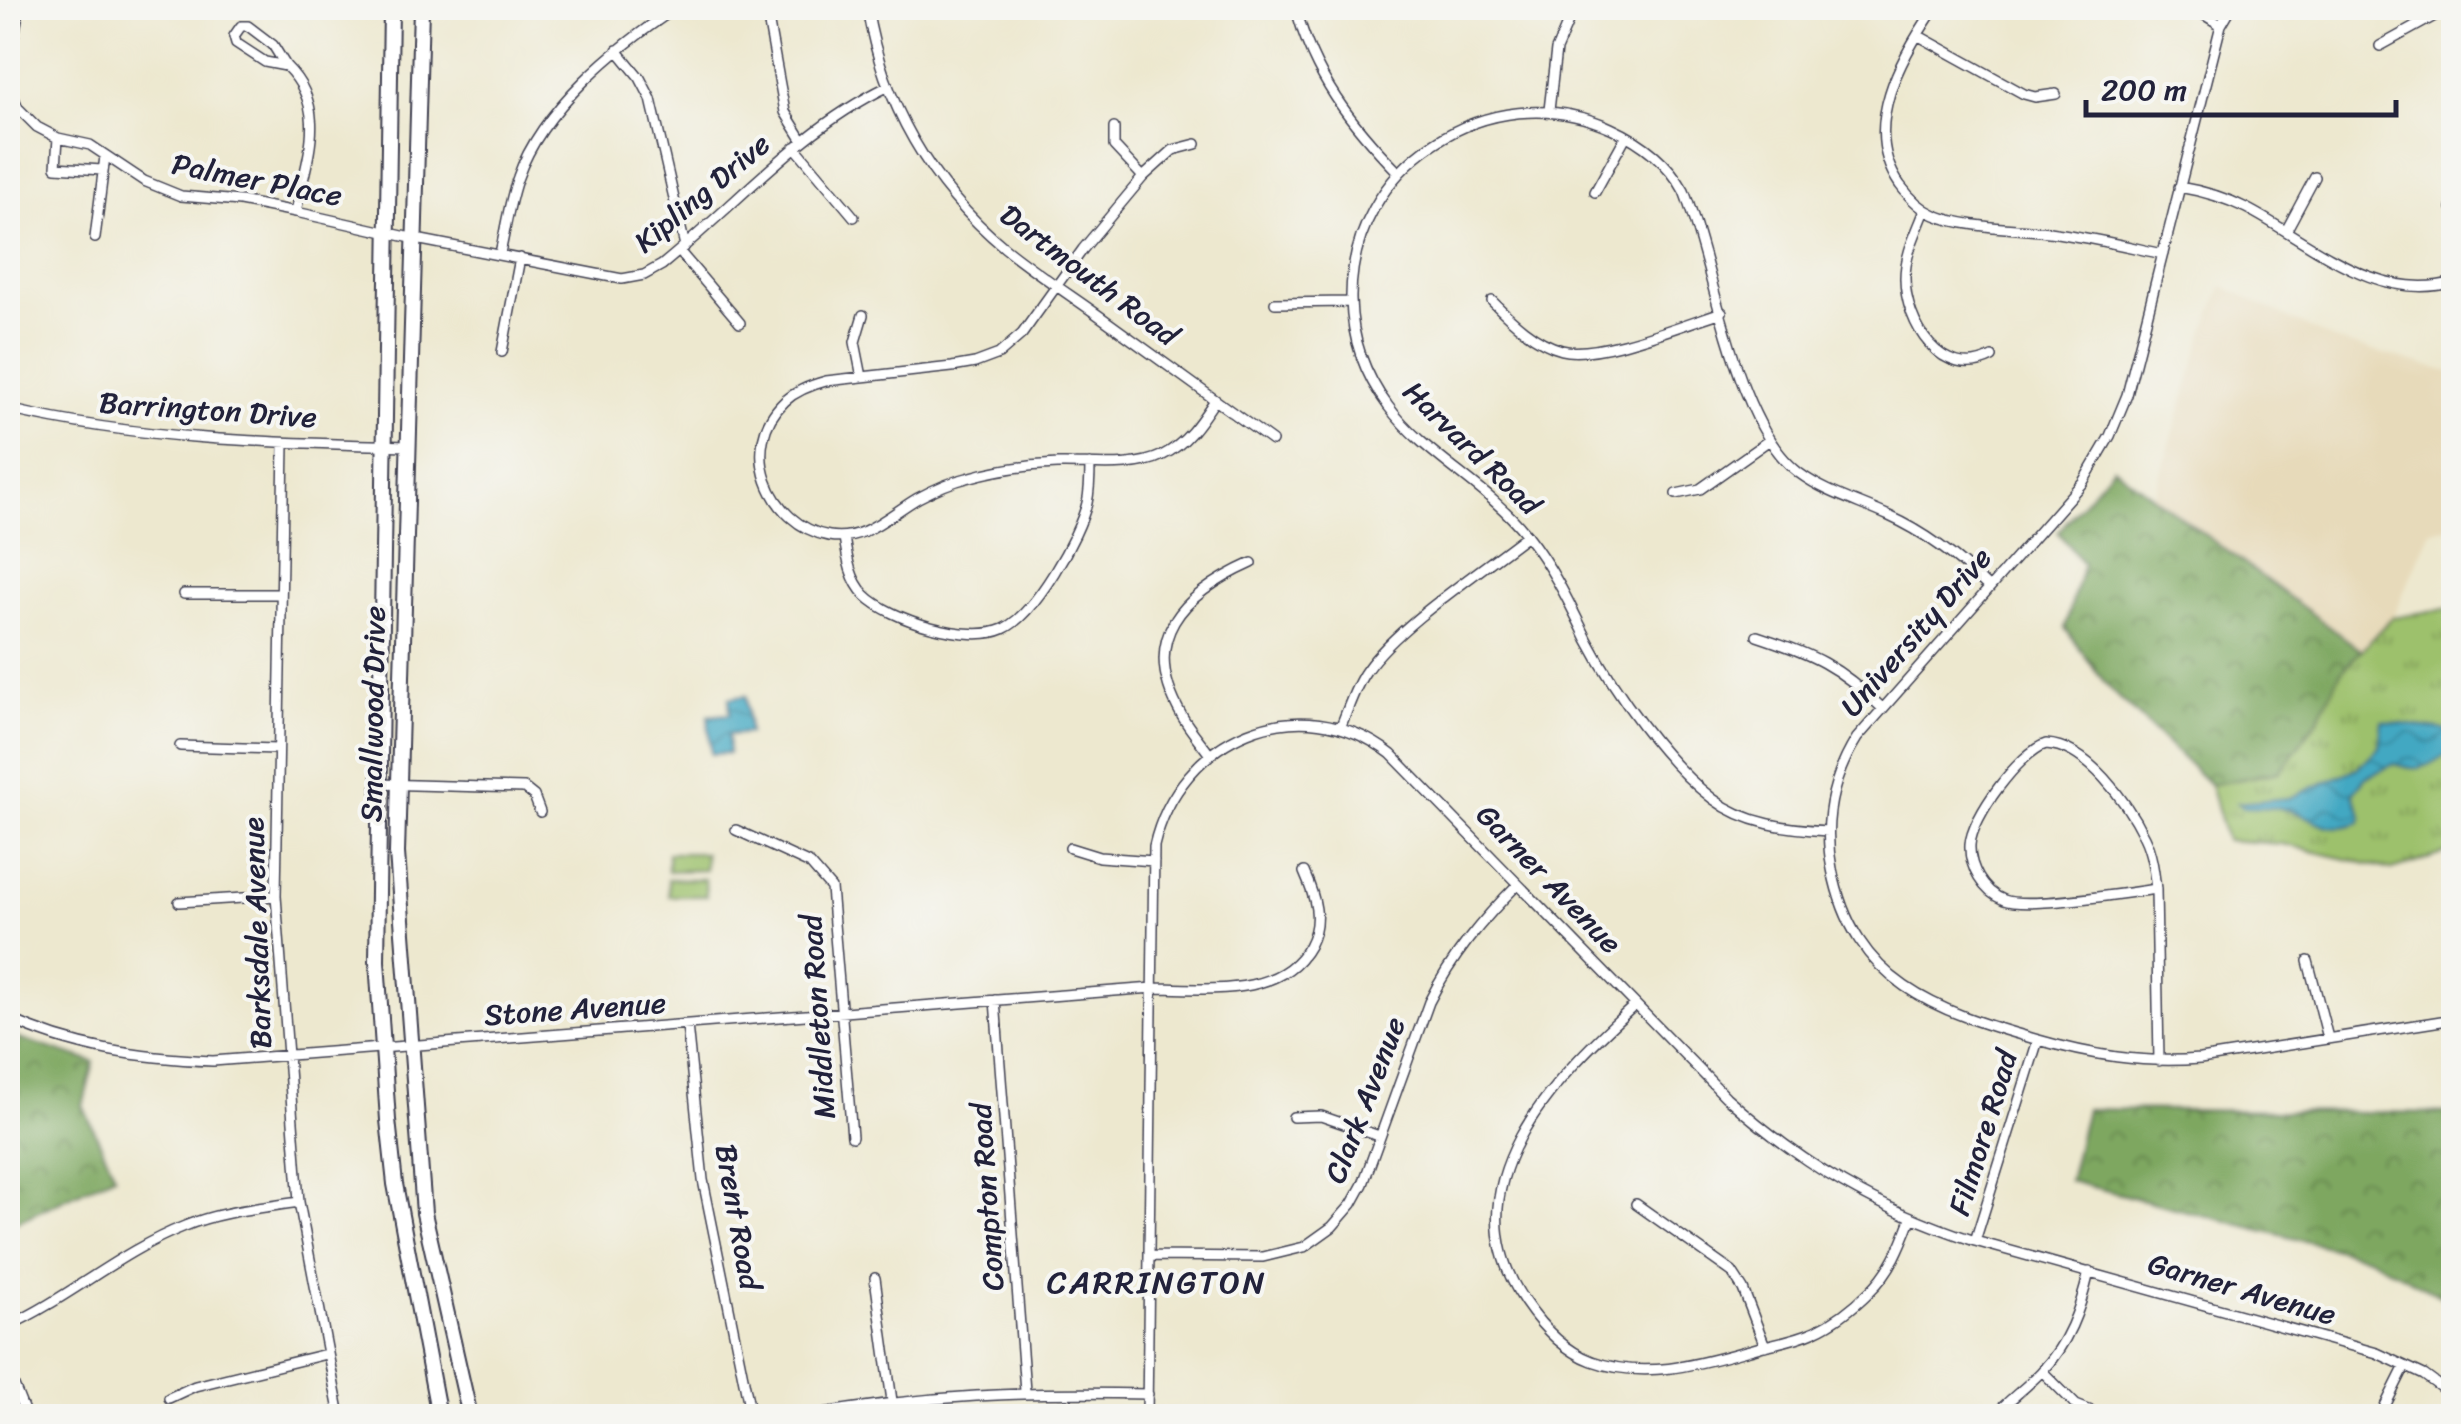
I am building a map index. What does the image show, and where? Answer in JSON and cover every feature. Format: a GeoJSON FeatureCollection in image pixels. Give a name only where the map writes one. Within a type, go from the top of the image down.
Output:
{"type":"FeatureCollection","features":[{"type":"Feature","properties":{"kind":"main road","name":"Smallwood Drive"},"geometry":{"type":"LineString","coordinates":[[391,8],[377,961],[395,1184],[439,1416]]}},
{"type":"Feature","properties":{"kind":"main road","name":"Smallwood Drive"},"geometry":{"type":"LineString","coordinates":[[421,8],[406,446],[399,890],[424,1213],[470,1416]]}},
{"type":"Feature","properties":{"kind":"street"},"geometry":{"type":"LineString","coordinates":[[500,253],[524,164],[569,98],[617,50],[676,8]]}},
{"type":"Feature","properties":{"kind":"street"},"geometry":{"type":"LineString","coordinates":[[766,8],[785,112],[799,144],[854,217]]}},
{"type":"Feature","properties":{"kind":"street","name":"Dartmouth Road"},"geometry":{"type":"LineString","coordinates":[[867,8],[886,87],[922,156],[956,200],[1002,246],[1272,441]]}},
{"type":"Feature","properties":{"kind":"street"},"geometry":{"type":"LineString","coordinates":[[1296,8],[1308,51],[1328,88],[1354,125],[1400,174]]}},
{"type":"Feature","properties":{"kind":"street"},"geometry":{"type":"LineString","coordinates":[[1550,8],[1568,18]]}},
{"type":"Feature","properties":{"kind":"street"},"geometry":{"type":"LineString","coordinates":[[1549,110],[1556,50],[1574,8]]}},
{"type":"Feature","properties":{"kind":"street"},"geometry":{"type":"LineString","coordinates":[[1936,8],[1886,103],[1882,125],[1890,168],[1904,190],[1926,210],[1957,220],[2077,236],[2163,254]]}},
{"type":"Feature","properties":{"kind":"street"},"geometry":{"type":"LineString","coordinates":[[2193,8],[2221,25]]}},
{"type":"Feature","properties":{"kind":"street","name":"University Drive"},"geometry":{"type":"LineString","coordinates":[[2231,8],[2221,25],[2126,395],[2110,436],[2092,470],[1880,706],[1856,738],[1840,768],[1830,805],[1828,831],[1834,878],[1848,918],[1862,942],[1887,972],[1935,1006],[2038,1040],[2110,1057],[2159,1060],[2235,1054],[2454,1019]]}},
{"type":"Feature","properties":{"kind":"street"},"geometry":{"type":"LineString","coordinates":[[2380,46],[2449,8]]}},
{"type":"Feature","properties":{"kind":"street"},"geometry":{"type":"LineString","coordinates":[[8,70],[15,14]]}},
{"type":"Feature","properties":{"kind":"street"},"geometry":{"type":"LineString","coordinates":[[286,66],[265,62],[236,43],[234,36],[239,28],[248,26],[271,43],[308,96],[312,114],[296,212]]}},
{"type":"Feature","properties":{"kind":"street"},"geometry":{"type":"LineString","coordinates":[[1919,36],[2024,94],[2056,94]]}},
{"type":"Feature","properties":{"kind":"street"},"geometry":{"type":"LineString","coordinates":[[617,50],[640,78],[651,100],[682,248],[740,322]]}},
{"type":"Feature","properties":{"kind":"street","name":"Palmer Place"},"geometry":{"type":"LineString","coordinates":[[8,83],[28,120],[58,138],[90,145],[144,181],[180,196],[296,212],[416,239]]}},
{"type":"Feature","properties":{"kind":"street","name":"Kipling Drive"},"geometry":{"type":"LineString","coordinates":[[416,239],[622,278],[651,272],[799,144],[855,102],[886,87]]}},
{"type":"Feature","properties":{"kind":"street","name":"Harvard Road"},"geometry":{"type":"LineString","coordinates":[[1828,831],[1796,830],[1748,818],[1715,801],[1694,784],[1618,690],[1560,583],[1527,535],[1490,496],[1388,406],[1362,360],[1351,302],[1358,244],[1374,209],[1400,174],[1434,143],[1498,115],[1549,110],[1589,119],[1650,150],[1679,182],[1750,404],[1768,441],[1799,473],[1829,491],[1914,529],[1953,555],[1989,588]]}},
{"type":"Feature","properties":{"kind":"street"},"geometry":{"type":"LineString","coordinates":[[1114,128],[1114,146],[1143,177]]}},
{"type":"Feature","properties":{"kind":"street"},"geometry":{"type":"LineString","coordinates":[[1595,192],[1626,136]]}},
{"type":"Feature","properties":{"kind":"street"},"geometry":{"type":"LineString","coordinates":[[58,138],[56,166],[102,170]]}},
{"type":"Feature","properties":{"kind":"street"},"geometry":{"type":"LineString","coordinates":[[1196,144],[1173,150],[1143,177],[1056,284],[1022,334],[987,360],[826,381],[795,394],[769,423],[762,452],[764,476],[786,515],[804,528],[844,537],[867,530],[916,499],[968,477],[1025,467],[1159,457],[1187,436],[1215,400]]}},
{"type":"Feature","properties":{"kind":"street"},"geometry":{"type":"LineString","coordinates":[[94,238],[105,156]]}},
{"type":"Feature","properties":{"kind":"street"},"geometry":{"type":"LineString","coordinates":[[2286,231],[2315,177]]}},
{"type":"Feature","properties":{"kind":"street"},"geometry":{"type":"LineString","coordinates":[[2179,187],[2219,196],[2343,264],[2392,284],[2410,288],[2454,282]]}},
{"type":"Feature","properties":{"kind":"street"},"geometry":{"type":"LineString","coordinates":[[1926,210],[1906,267],[1906,290],[1913,318],[1932,346],[1955,362],[1976,365],[1992,357]]}},
{"type":"Feature","properties":{"kind":"street"},"geometry":{"type":"LineString","coordinates":[[502,352],[520,258]]}},
{"type":"Feature","properties":{"kind":"street"},"geometry":{"type":"LineString","coordinates":[[1275,303],[1351,302]]}},
{"type":"Feature","properties":{"kind":"street"},"geometry":{"type":"LineString","coordinates":[[1492,302],[1538,339],[1570,351],[1604,348],[1722,312]]}},
{"type":"Feature","properties":{"kind":"street"},"geometry":{"type":"LineString","coordinates":[[862,377],[855,342],[863,314]]}},
{"type":"Feature","properties":{"kind":"street","name":"Barrington Drive"},"geometry":{"type":"LineString","coordinates":[[8,409],[127,432],[284,444],[406,446]]}},
{"type":"Feature","properties":{"kind":"street"},"geometry":{"type":"LineString","coordinates":[[1676,494],[1700,490],[1768,441]]}},
{"type":"Feature","properties":{"kind":"street","name":"Barksdale Avenue"},"geometry":{"type":"LineString","coordinates":[[284,444],[276,896],[300,1202],[340,1416]]}},
{"type":"Feature","properties":{"kind":"street"},"geometry":{"type":"LineString","coordinates":[[844,537],[854,578],[872,601],[940,630],[976,635],[998,632],[1032,606],[1070,543],[1086,506],[1090,464]]}},
{"type":"Feature","properties":{"kind":"street"},"geometry":{"type":"LineString","coordinates":[[1340,728],[1361,678],[1377,658],[1527,535]]}},
{"type":"Feature","properties":{"kind":"street"},"geometry":{"type":"LineString","coordinates":[[1210,755],[1184,720],[1170,691],[1168,637],[1178,614],[1194,596],[1219,578],[1252,564]]}},
{"type":"Feature","properties":{"kind":"street"},"geometry":{"type":"LineString","coordinates":[[184,594],[280,594]]}},
{"type":"Feature","properties":{"kind":"street"},"geometry":{"type":"LineString","coordinates":[[1757,636],[1812,655],[1840,670],[1880,706]]}},
{"type":"Feature","properties":{"kind":"street","name":"Garner Avenue"},"geometry":{"type":"LineString","coordinates":[[1147,1416],[1157,834],[1173,798],[1210,755],[1232,739],[1271,725],[1302,722],[1360,735],[1391,754],[1726,1097],[1826,1174],[1910,1219],[1976,1241],[2324,1337],[2406,1366],[2454,1397]]}},
{"type":"Feature","properties":{"kind":"street"},"geometry":{"type":"LineString","coordinates":[[2156,890],[2026,902],[2004,900],[1990,893],[1981,882],[1971,856],[1971,837],[2022,758],[2046,744],[2069,748],[2094,767],[2136,823],[2150,852],[2156,890],[2159,1060]]}},
{"type":"Feature","properties":{"kind":"street"},"geometry":{"type":"LineString","coordinates":[[180,746],[278,748]]}},
{"type":"Feature","properties":{"kind":"street"},"geometry":{"type":"LineString","coordinates":[[379,784],[524,788],[534,796],[540,812]]}},
{"type":"Feature","properties":{"kind":"street","name":"Middleton Road"},"geometry":{"type":"LineString","coordinates":[[736,830],[810,864],[831,888],[852,1137]]}},
{"type":"Feature","properties":{"kind":"street"},"geometry":{"type":"LineString","coordinates":[[1070,848],[1100,857],[1154,861]]}},
{"type":"Feature","properties":{"kind":"street","name":"Stone Avenue"},"geometry":{"type":"LineString","coordinates":[[8,1018],[40,1032],[115,1054],[212,1061],[1153,988],[1249,984],[1278,976],[1308,948],[1317,920],[1316,901],[1304,872]]}},
{"type":"Feature","properties":{"kind":"street","name":"Clark Avenue"},"geometry":{"type":"LineString","coordinates":[[1148,1256],[1263,1257],[1304,1246],[1332,1228],[1363,1184],[1442,976],[1470,936],[1518,884]]}},
{"type":"Feature","properties":{"kind":"street"},"geometry":{"type":"LineString","coordinates":[[179,902],[276,896]]}},
{"type":"Feature","properties":{"kind":"street"},"geometry":{"type":"LineString","coordinates":[[2449,954],[2454,971]]}},
{"type":"Feature","properties":{"kind":"street"},"geometry":{"type":"LineString","coordinates":[[2308,961],[2328,1038]]}},
{"type":"Feature","properties":{"kind":"street","name":"Compton Road"},"geometry":{"type":"LineString","coordinates":[[995,1000],[1025,1392]]}},
{"type":"Feature","properties":{"kind":"street"},"geometry":{"type":"LineString","coordinates":[[1635,1005],[1572,1064],[1543,1100],[1516,1145],[1499,1196],[1498,1222],[1508,1270],[1518,1292],[1553,1336],[1594,1362],[1634,1370],[1663,1370],[1816,1331],[1857,1303],[1892,1264],[1910,1219]]}},
{"type":"Feature","properties":{"kind":"street","name":"Brent Road"},"geometry":{"type":"LineString","coordinates":[[687,1025],[703,1180],[751,1416]]}},
{"type":"Feature","properties":{"kind":"street","name":"Filmore Road"},"geometry":{"type":"LineString","coordinates":[[1976,1241],[2038,1040]]}},
{"type":"Feature","properties":{"kind":"street"},"geometry":{"type":"LineString","coordinates":[[1293,1116],[1321,1116],[1379,1136]]}},
{"type":"Feature","properties":{"kind":"street"},"geometry":{"type":"LineString","coordinates":[[8,1326],[188,1224],[300,1202]]}},
{"type":"Feature","properties":{"kind":"street"},"geometry":{"type":"LineString","coordinates":[[1636,1204],[1732,1272],[1750,1304],[1765,1346]]}},
{"type":"Feature","properties":{"kind":"street"},"geometry":{"type":"LineString","coordinates":[[1994,1416],[2042,1372],[2068,1336],[2089,1272]]}},
{"type":"Feature","properties":{"kind":"street"},"geometry":{"type":"LineString","coordinates":[[875,1278],[892,1401]]}},
{"type":"Feature","properties":{"kind":"street"},"geometry":{"type":"LineString","coordinates":[[169,1398],[195,1386],[326,1354]]}},
{"type":"Feature","properties":{"kind":"street"},"geometry":{"type":"LineString","coordinates":[[2380,1416],[2406,1366]]}},
{"type":"Feature","properties":{"kind":"street"},"geometry":{"type":"LineString","coordinates":[[8,1371],[26,1416]]}},
{"type":"Feature","properties":{"kind":"street"},"geometry":{"type":"LineString","coordinates":[[2042,1372],[2076,1405],[2104,1416]]}},
{"type":"Feature","properties":{"kind":"street"},"geometry":{"type":"LineString","coordinates":[[806,1416],[892,1401],[1025,1392],[1148,1394]]}},
{"type":"Feature","properties":{"kind":"shaded area"},"geometry":{"type":"Polygon","coordinates":[[[2223,286],[2334,340],[2453,373],[2453,527],[2431,530],[2393,617],[2361,650],[2154,496],[2206,327],[2223,286]]]}},
{"type":"Feature","properties":{"kind":"green space"},"geometry":{"type":"Polygon","coordinates":[[[2113,467],[2361,650],[2341,672],[2317,721],[2279,772],[2210,785],[2107,686],[2065,628],[2083,564],[2058,532],[2113,467]]]}},
{"type":"Feature","properties":{"kind":"green space"},"geometry":{"type":"Polygon","coordinates":[[[2453,608],[2453,851],[2392,870],[2282,844],[2226,840],[2210,785],[2279,772],[2317,721],[2341,672],[2393,617],[2453,608]]]}},
{"type":"Feature","properties":{"kind":"green space"},"geometry":{"type":"Polygon","coordinates":[[[668,853],[705,853],[705,870],[668,871],[668,853]]]}},
{"type":"Feature","properties":{"kind":"green space"},"geometry":{"type":"Polygon","coordinates":[[[668,879],[705,879],[706,896],[669,896],[668,879]]]}},
{"type":"Feature","properties":{"kind":"green space"},"geometry":{"type":"Polygon","coordinates":[[[8,1035],[94,1062],[83,1106],[115,1175],[8,1226],[8,1035]]]}},
{"type":"Feature","properties":{"kind":"green space"},"geometry":{"type":"Polygon","coordinates":[[[2086,1109],[2453,1113],[2453,1302],[2367,1257],[2069,1181],[2086,1109]]]}},
{"type":"Feature","properties":{"kind":"water"},"geometry":{"type":"Polygon","coordinates":[[[746,696],[749,733],[728,735],[729,753],[711,754],[708,716],[730,714],[729,698],[746,696]]]}},
{"type":"Feature","properties":{"kind":"water"},"geometry":{"type":"Polygon","coordinates":[[[2382,721],[2453,731],[2453,751],[2425,766],[2394,764],[2366,777],[2353,793],[2362,816],[2360,822],[2347,826],[2328,826],[2295,812],[2243,807],[2238,803],[2289,798],[2358,768],[2379,747],[2382,721]]]}},
{"type":"Feature","properties":{"kind":"district","name":"CARRINGTON"},"geometry":{"type":"Point","coordinates":[1157,1282]}}]}
